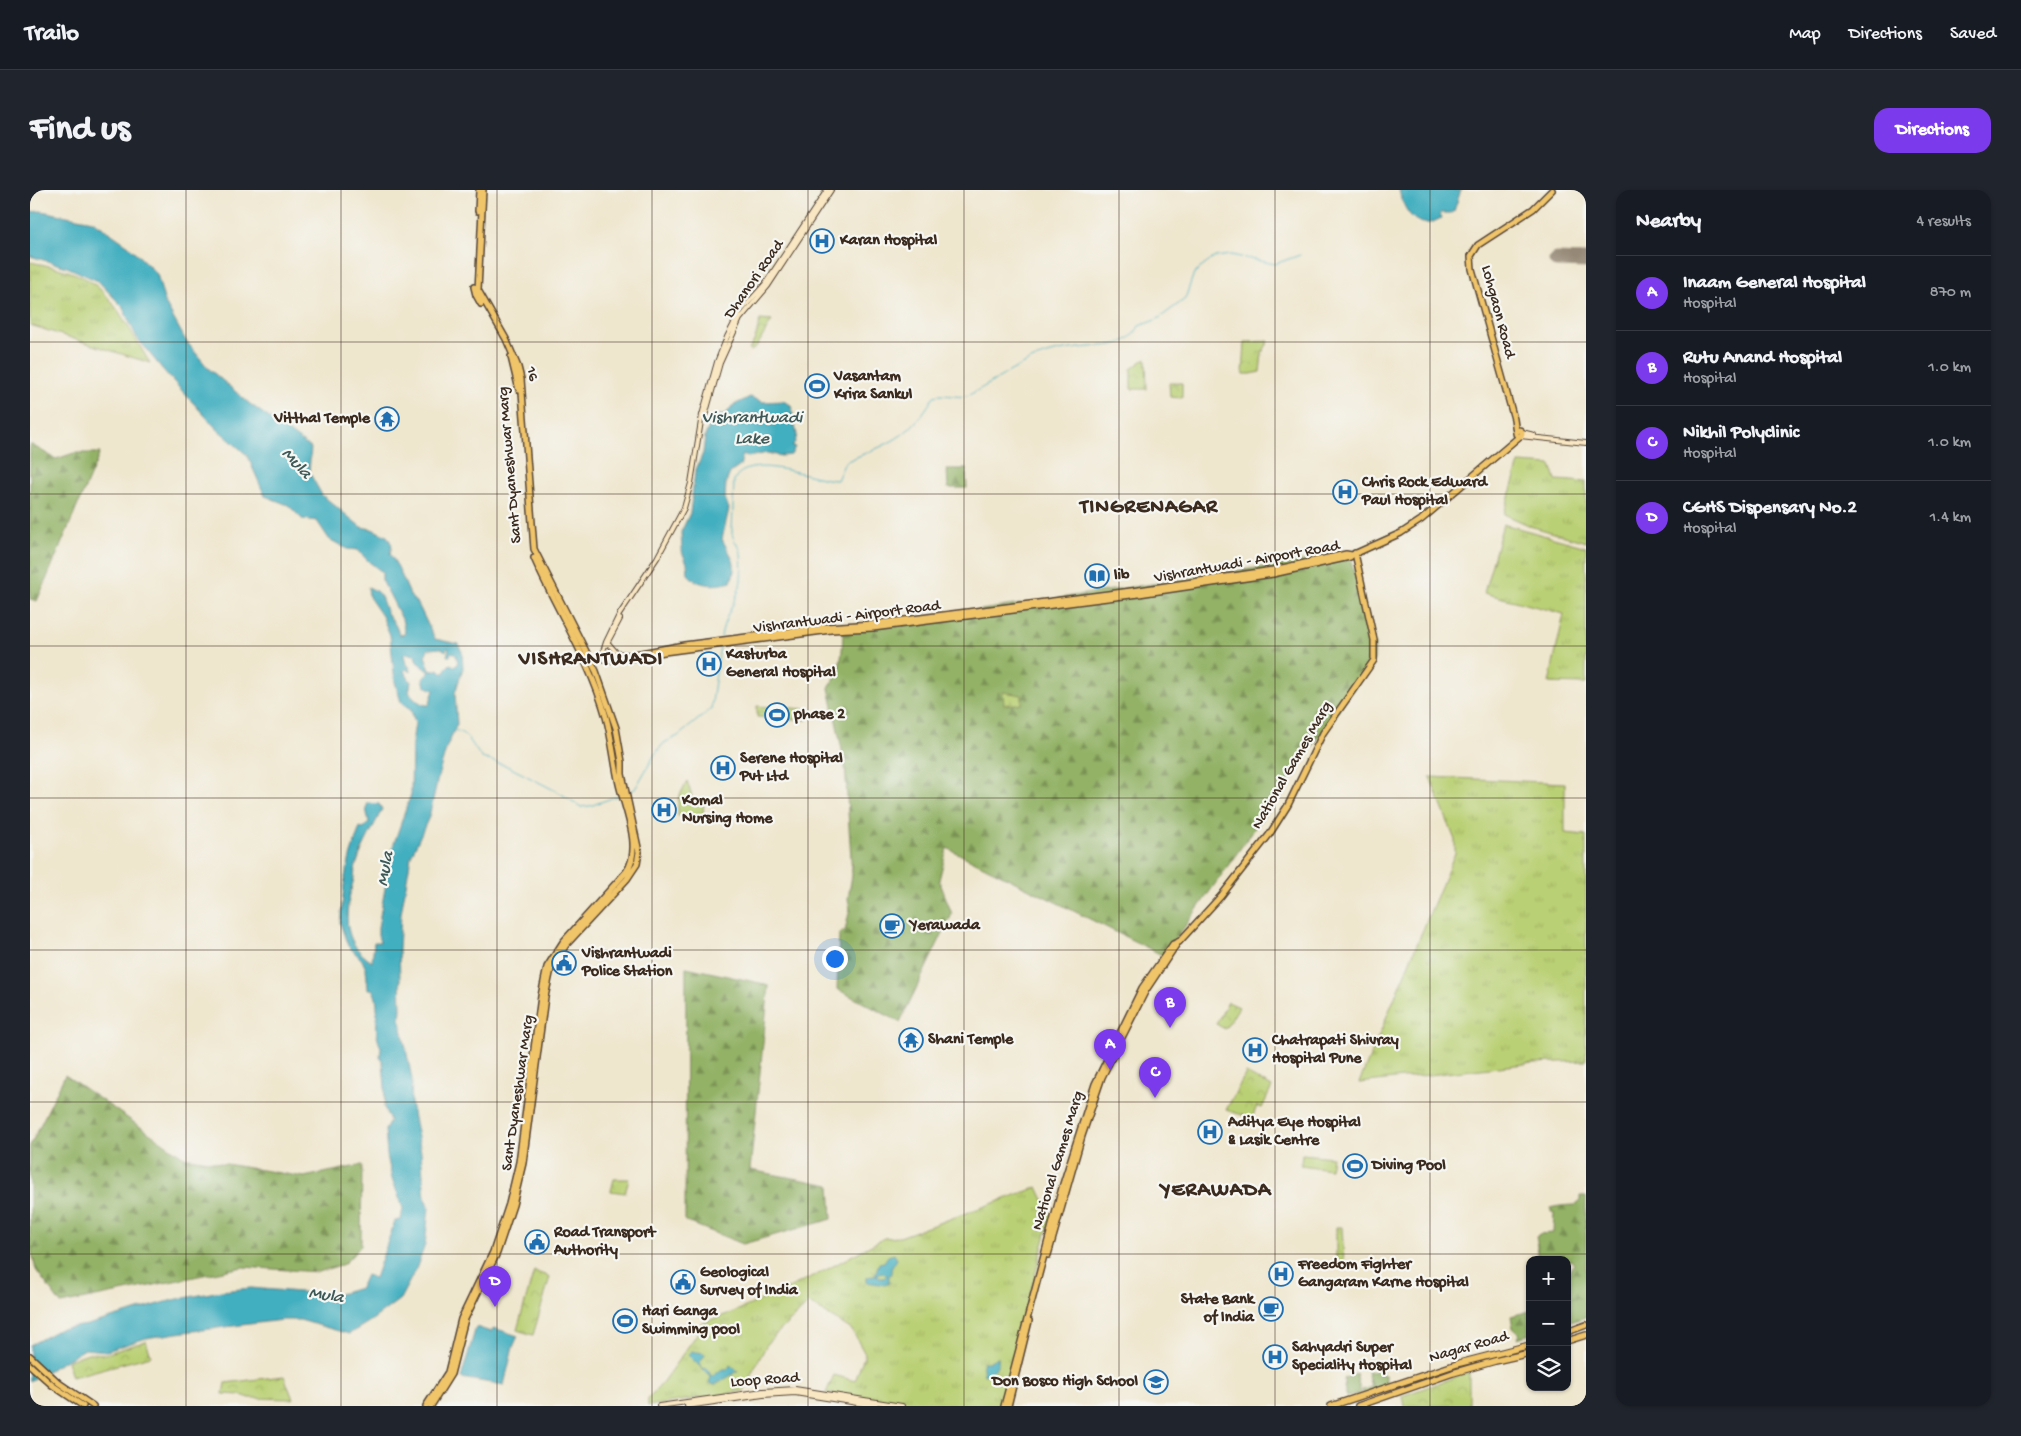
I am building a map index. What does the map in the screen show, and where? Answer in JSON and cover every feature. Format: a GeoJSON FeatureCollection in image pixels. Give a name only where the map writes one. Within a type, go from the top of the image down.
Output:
{"type":"FeatureCollection","features":[{"type":"Feature","properties":{"kind":"highway"},"geometry":{"type":"LineString","coordinates":[[1571,1331],[1586,1325]]}},
{"type":"Feature","properties":{"kind":"highway"},"geometry":{"type":"LineString","coordinates":[[1571,1340],[1584,1336]]}},
{"type":"Feature","properties":{"kind":"highway","name":"Nagar Road"},"geometry":{"type":"LineString","coordinates":[[1331,1406],[1488,1355],[1526,1346]]}},
{"type":"Feature","properties":{"kind":"highway","name":"Nagar Road"},"geometry":{"type":"LineString","coordinates":[[1358,1406],[1490,1362],[1526,1354]]}},
{"type":"Feature","properties":{"kind":"highway"},"geometry":{"type":"LineString","coordinates":[[1488,1355],[1490,1362]]}},
{"type":"Feature","properties":{"kind":"main road","name":"16"},"geometry":{"type":"LineString","coordinates":[[481,190],[476,291],[506,339],[521,378],[531,533],[534,549],[547,577]]}},
{"type":"Feature","properties":{"kind":"main road","name":"Dhanori Road"},"geometry":{"type":"LineString","coordinates":[[600,658],[619,615],[652,566],[685,503],[691,483],[703,418],[720,363],[738,318],[770,280],[829,190]]}},
{"type":"Feature","properties":{"kind":"main road","name":"Lohgaon Road"},"geometry":{"type":"LineString","coordinates":[[1519,434],[1472,269],[1471,256],[1478,245],[1533,209],[1552,190]]}},
{"type":"Feature","properties":{"kind":"main road"},"geometry":{"type":"LineString","coordinates":[[1519,434],[1530,437],[1586,442]]}},
{"type":"Feature","properties":{"kind":"main road"},"geometry":{"type":"LineString","coordinates":[[1519,434],[1586,442]]}},
{"type":"Feature","properties":{"kind":"main road"},"geometry":{"type":"LineString","coordinates":[[1354,554],[1396,536],[1421,520],[1507,447],[1519,434]]}},
{"type":"Feature","properties":{"kind":"main road","name":"Sant Dyaneshwar Marg"},"geometry":{"type":"LineString","coordinates":[[531,533],[530,546],[534,559],[589,662]]}},
{"type":"Feature","properties":{"kind":"main road","name":"Vishrantwadi - Airport Road"},"geometry":{"type":"LineString","coordinates":[[589,662],[607,654],[630,654],[672,647],[723,643],[825,627],[873,624],[1139,590],[1272,570],[1346,554],[1354,554]]}},
{"type":"Feature","properties":{"kind":"main road","name":"National Games Marg"},"geometry":{"type":"LineString","coordinates":[[1006,1404],[1027,1324],[1082,1136],[1102,1077],[1146,990],[1178,942],[1218,900],[1269,835],[1288,805],[1323,733],[1374,660],[1375,644],[1354,554]]}},
{"type":"Feature","properties":{"kind":"main road","name":"Sant Dyaneshwar Marg"},"geometry":{"type":"LineString","coordinates":[[430,1406],[451,1374],[465,1319],[497,1253],[513,1205],[523,1163],[545,997],[551,969],[561,950],[626,879],[637,864],[638,844],[606,716],[588,655],[547,577]]}},
{"type":"Feature","properties":{"kind":"main road"},"geometry":{"type":"LineString","coordinates":[[607,644],[615,651]]}},
{"type":"Feature","properties":{"kind":"main road"},"geometry":{"type":"LineString","coordinates":[[588,655],[600,658]]}},
{"type":"Feature","properties":{"kind":"main road","name":"Sant Dyaneshwar Marg"},"geometry":{"type":"LineString","coordinates":[[426,1406],[448,1372],[461,1319],[489,1256],[509,1204],[519,1162],[541,996],[547,967],[554,953],[563,942],[630,866],[633,856],[626,798]]}},
{"type":"Feature","properties":{"kind":"main road"},"geometry":{"type":"LineString","coordinates":[[30,1356],[59,1382],[93,1406]]}},
{"type":"Feature","properties":{"kind":"main road"},"geometry":{"type":"LineString","coordinates":[[30,1365],[58,1390],[83,1406]]}},
{"type":"Feature","properties":{"kind":"main road","name":"Loop Road"},"geometry":{"type":"LineString","coordinates":[[659,1406],[763,1391],[795,1389],[902,1406]]}},
{"type":"Feature","properties":{"kind":"main road","name":"Loop Road"},"geometry":{"type":"LineString","coordinates":[[687,1406],[763,1395],[795,1394],[876,1406]]}},
{"type":"Feature","properties":{"kind":"green space"},"geometry":{"type":"Polygon","coordinates":[[[30,262],[75,274],[97,287],[115,306],[150,363],[30,325],[30,262]]]}},
{"type":"Feature","properties":{"kind":"green space"},"geometry":{"type":"Polygon","coordinates":[[[760,320],[772,321],[751,351],[749,350],[755,339],[760,320]]]}},
{"type":"Feature","properties":{"kind":"green space"},"geometry":{"type":"Polygon","coordinates":[[[1269,341],[1262,353],[1260,372],[1243,374],[1245,342],[1269,341]]]}},
{"type":"Feature","properties":{"kind":"green space"},"geometry":{"type":"Polygon","coordinates":[[[1146,358],[1147,389],[1131,389],[1131,369],[1146,358]]]}},
{"type":"Feature","properties":{"kind":"green space"},"geometry":{"type":"Polygon","coordinates":[[[1169,383],[1182,383],[1182,398],[1170,397],[1169,383]]]}},
{"type":"Feature","properties":{"kind":"green space"},"geometry":{"type":"Polygon","coordinates":[[[30,444],[56,459],[74,453],[100,453],[37,601],[30,599],[30,444]]]}},
{"type":"Feature","properties":{"kind":"green space"},"geometry":{"type":"Polygon","coordinates":[[[1519,463],[1551,465],[1556,480],[1586,482],[1586,542],[1533,527],[1504,514],[1519,463]]]}},
{"type":"Feature","properties":{"kind":"green space"},"geometry":{"type":"Polygon","coordinates":[[[947,469],[966,469],[967,488],[948,488],[947,469]]]}},
{"type":"Feature","properties":{"kind":"green space"},"geometry":{"type":"Polygon","coordinates":[[[1503,524],[1586,547],[1586,684],[1549,683],[1564,614],[1484,593],[1503,524]]]}},
{"type":"Feature","properties":{"kind":"green space"},"geometry":{"type":"Polygon","coordinates":[[[1349,554],[1375,644],[1374,660],[1164,956],[947,848],[939,880],[952,914],[900,1022],[837,989],[839,935],[842,931],[845,931],[850,908],[848,899],[852,875],[845,764],[829,688],[837,674],[843,631],[1349,554]]]}},
{"type":"Feature","properties":{"kind":"green space"},"geometry":{"type":"Polygon","coordinates":[[[1003,692],[1022,695],[1022,704],[1004,705],[1003,692]]]}},
{"type":"Feature","properties":{"kind":"green space"},"geometry":{"type":"Polygon","coordinates":[[[757,706],[807,709],[807,720],[757,717],[757,706]]]}},
{"type":"Feature","properties":{"kind":"green space"},"geometry":{"type":"Polygon","coordinates":[[[1430,777],[1565,783],[1565,833],[1586,835],[1586,1061],[1533,1063],[1359,1083],[1455,853],[1455,840],[1430,777]]]}},
{"type":"Feature","properties":{"kind":"green space"},"geometry":{"type":"Polygon","coordinates":[[[687,781],[693,800],[704,800],[703,817],[678,816],[678,799],[687,781]]]}},
{"type":"Feature","properties":{"kind":"green space"},"geometry":{"type":"Polygon","coordinates":[[[686,967],[769,985],[750,1170],[830,1185],[832,1219],[743,1244],[685,1221],[686,967]]]}},
{"type":"Feature","properties":{"kind":"green space"},"geometry":{"type":"Polygon","coordinates":[[[1228,1002],[1239,1007],[1225,1029],[1216,1024],[1228,1002]]]}},
{"type":"Feature","properties":{"kind":"green space"},"geometry":{"type":"Polygon","coordinates":[[[1246,1073],[1272,1087],[1262,1108],[1257,1106],[1252,1118],[1226,1110],[1246,1073]]]}},
{"type":"Feature","properties":{"kind":"green space"},"geometry":{"type":"Polygon","coordinates":[[[65,1075],[184,1157],[304,1177],[362,1165],[361,1246],[344,1264],[318,1272],[243,1267],[61,1304],[36,1270],[30,1244],[30,1146],[65,1075]]]}},
{"type":"Feature","properties":{"kind":"green space"},"geometry":{"type":"Polygon","coordinates":[[[1302,1154],[1332,1157],[1330,1169],[1301,1165],[1302,1154]]]}},
{"type":"Feature","properties":{"kind":"green space"},"geometry":{"type":"Polygon","coordinates":[[[614,1179],[629,1179],[625,1193],[611,1191],[614,1179]]]}},
{"type":"Feature","properties":{"kind":"green space"},"geometry":{"type":"Polygon","coordinates":[[[1038,1187],[1051,1215],[1022,1324],[1015,1333],[1016,1344],[1000,1406],[921,1406],[826,1393],[834,1375],[855,1381],[865,1354],[852,1330],[809,1303],[768,1342],[743,1391],[648,1406],[648,1398],[659,1387],[700,1330],[701,1323],[731,1313],[778,1293],[826,1270],[884,1238],[900,1237],[1038,1187]]]}},
{"type":"Feature","properties":{"kind":"green space"},"geometry":{"type":"Polygon","coordinates":[[[1580,1196],[1586,1196],[1586,1317],[1571,1322],[1571,1268],[1574,1264],[1571,1256],[1539,1256],[1536,1237],[1539,1234],[1553,1233],[1554,1212],[1551,1212],[1551,1208],[1575,1205],[1580,1201],[1580,1196]]]}},
{"type":"Feature","properties":{"kind":"green space"},"geometry":{"type":"Polygon","coordinates":[[[1336,1227],[1342,1227],[1344,1263],[1336,1263],[1336,1227]]]}},
{"type":"Feature","properties":{"kind":"green space"},"geometry":{"type":"Polygon","coordinates":[[[534,1271],[550,1277],[533,1335],[517,1330],[534,1271]]]}},
{"type":"Feature","properties":{"kind":"green space"},"geometry":{"type":"Polygon","coordinates":[[[1526,1312],[1526,1335],[1518,1338],[1520,1334],[1513,1328],[1511,1316],[1526,1312]]]}},
{"type":"Feature","properties":{"kind":"green space"},"geometry":{"type":"Polygon","coordinates":[[[146,1341],[151,1356],[72,1377],[67,1361],[88,1353],[106,1354],[146,1341]]]}},
{"type":"Feature","properties":{"kind":"green space"},"geometry":{"type":"Polygon","coordinates":[[[1382,1366],[1382,1375],[1385,1375],[1387,1383],[1386,1387],[1363,1394],[1362,1390],[1371,1387],[1367,1371],[1375,1372],[1375,1370],[1382,1366]]]}},
{"type":"Feature","properties":{"kind":"green space"},"geometry":{"type":"Polygon","coordinates":[[[1469,1372],[1469,1406],[1404,1406],[1402,1396],[1469,1372]]]}},
{"type":"Feature","properties":{"kind":"green space"},"geometry":{"type":"Polygon","coordinates":[[[1356,1373],[1361,1394],[1347,1397],[1344,1379],[1356,1373]]]}},
{"type":"Feature","properties":{"kind":"green space"},"geometry":{"type":"Polygon","coordinates":[[[284,1376],[293,1399],[250,1398],[241,1395],[223,1394],[225,1383],[284,1376]]]}},
{"type":"Feature","properties":{"kind":"water"},"geometry":{"type":"Polygon","coordinates":[[[1399,190],[1461,190],[1454,211],[1451,213],[1440,213],[1442,218],[1430,223],[1423,223],[1408,213],[1399,190]]]}},
{"type":"Feature","properties":{"kind":"water"},"geometry":{"type":"Polygon","coordinates":[[[41,211],[93,221],[129,246],[157,274],[165,303],[186,341],[208,368],[250,404],[311,448],[309,472],[322,495],[361,527],[372,529],[387,536],[392,545],[390,554],[411,597],[418,604],[435,639],[458,644],[462,652],[463,668],[455,693],[457,724],[447,746],[429,817],[411,856],[401,914],[399,949],[400,1019],[412,1079],[411,1103],[421,1152],[425,1199],[429,1207],[425,1245],[416,1269],[400,1299],[349,1334],[300,1320],[282,1320],[177,1333],[146,1338],[107,1351],[85,1349],[30,1381],[30,1345],[60,1329],[87,1325],[173,1300],[221,1291],[251,1288],[336,1295],[360,1288],[366,1275],[375,1278],[395,1221],[401,1220],[403,1208],[392,1179],[387,1155],[385,1130],[390,1121],[384,1107],[385,1087],[383,1063],[380,1056],[381,1047],[377,1033],[377,1002],[372,989],[368,989],[366,969],[362,960],[348,946],[340,923],[345,877],[351,853],[360,827],[363,828],[369,823],[366,808],[368,803],[379,804],[382,809],[362,849],[356,866],[349,897],[347,918],[351,938],[362,955],[372,962],[374,942],[380,942],[378,927],[392,849],[411,794],[412,743],[415,723],[411,710],[401,702],[395,682],[390,635],[382,616],[369,597],[368,587],[380,596],[399,635],[405,634],[402,619],[382,580],[382,572],[358,550],[347,549],[329,539],[317,521],[302,519],[288,505],[265,496],[247,455],[216,428],[164,371],[137,338],[122,306],[98,281],[67,267],[30,256],[30,212],[41,211]],[[441,648],[428,649],[425,656],[430,670],[438,669],[444,674],[450,664],[455,666],[458,664],[454,654],[451,652],[450,656],[447,656],[449,648],[446,651],[441,648]],[[406,653],[404,655],[410,672],[406,669],[404,671],[411,682],[409,692],[420,703],[429,705],[434,690],[425,686],[423,678],[430,672],[417,662],[415,655],[406,653]]]}},
{"type":"Feature","properties":{"kind":"water","name":"Vishrantwadi Lake"},"geometry":{"type":"Polygon","coordinates":[[[750,397],[763,402],[783,401],[791,405],[797,435],[792,446],[795,447],[791,455],[781,456],[767,453],[748,457],[743,454],[740,466],[730,473],[726,483],[725,498],[729,509],[722,539],[734,563],[733,575],[731,582],[714,585],[702,583],[688,574],[687,563],[682,552],[681,532],[690,513],[695,472],[703,453],[705,436],[713,417],[727,413],[732,406],[750,397]]]}},
{"type":"Feature","properties":{"kind":"water"},"geometry":{"type":"Polygon","coordinates":[[[894,1254],[897,1259],[891,1269],[892,1274],[889,1275],[889,1283],[885,1285],[867,1282],[867,1277],[878,1275],[879,1278],[884,1278],[887,1275],[883,1273],[875,1275],[879,1263],[884,1262],[888,1256],[894,1254]]]}},
{"type":"Feature","properties":{"kind":"water"},"geometry":{"type":"Polygon","coordinates":[[[476,1327],[491,1332],[494,1328],[518,1336],[513,1347],[504,1385],[461,1378],[476,1327]]]}},
{"type":"Feature","properties":{"kind":"water"},"geometry":{"type":"Polygon","coordinates":[[[691,1351],[704,1353],[705,1355],[700,1362],[702,1368],[707,1369],[712,1377],[722,1369],[728,1369],[730,1365],[738,1371],[715,1385],[709,1383],[711,1377],[688,1355],[691,1351]]]}},
{"type":"Feature","properties":{"kind":"water"},"geometry":{"type":"Polygon","coordinates":[[[998,1357],[995,1369],[984,1375],[982,1362],[988,1362],[998,1357]]]}},
{"type":"Feature","properties":{"kind":"waterway"},"geometry":{"type":"LineString","coordinates":[[721,637],[724,624],[738,593],[741,579],[741,551],[732,533],[734,480],[742,472],[753,468],[767,467],[837,480],[845,462],[885,444],[906,431],[925,411],[934,396],[967,396],[1041,356],[1075,349],[1118,344],[1130,338],[1139,326],[1158,319],[1185,299],[1194,273],[1215,257],[1231,255],[1275,264],[1300,255]]}},
{"type":"Feature","properties":{"kind":"waterway"},"geometry":{"type":"LineString","coordinates":[[628,792],[635,789],[655,754],[664,743],[678,736],[711,709],[720,646]]}},
{"type":"Feature","properties":{"kind":"waterway"},"geometry":{"type":"LineString","coordinates":[[453,730],[467,737],[482,758],[507,766],[560,793],[581,807],[590,806],[620,795]]}},
{"type":"Feature","properties":{"kind":"waterway","name":"Mula"},"geometry":{"type":"LineString","coordinates":[[416,823],[423,802]]}},
{"type":"Feature","properties":{"kind":"runway"},"geometry":{"type":"LineString","coordinates":[[1556,260],[1586,261]]}},
{"type":"Feature","properties":{"kind":"place","name":"Karan Hospital"},"geometry":{"type":"Point","coordinates":[822,241]}},
{"type":"Feature","properties":{"kind":"place","name":"Vasantam Krira Sankul"},"geometry":{"type":"Point","coordinates":[817,386]}},
{"type":"Feature","properties":{"kind":"place","name":"Vitthal Temple"},"geometry":{"type":"Point","coordinates":[387,419]}},
{"type":"Feature","properties":{"kind":"place","name":"Chris Rock Edward Paul Hospital"},"geometry":{"type":"Point","coordinates":[1345,492]}},
{"type":"Feature","properties":{"kind":"place","name":"lib"},"geometry":{"type":"Point","coordinates":[1097,576]}},
{"type":"Feature","properties":{"kind":"place","name":"Kasturba General Hospital"},"geometry":{"type":"Point","coordinates":[709,664]}},
{"type":"Feature","properties":{"kind":"place","name":"phase 2"},"geometry":{"type":"Point","coordinates":[777,715]}},
{"type":"Feature","properties":{"kind":"place","name":"Serene Hospital Pvt Ltd"},"geometry":{"type":"Point","coordinates":[723,768]}},
{"type":"Feature","properties":{"kind":"place","name":"Komal Nursing Home"},"geometry":{"type":"Point","coordinates":[664,810]}},
{"type":"Feature","properties":{"kind":"place","name":"Yerawada"},"geometry":{"type":"Point","coordinates":[892,926]}},
{"type":"Feature","properties":{"kind":"place","name":"Vishrantwadi Police Station"},"geometry":{"type":"Point","coordinates":[564,963]}},
{"type":"Feature","properties":{"kind":"place","name":"Rutu Anand Hospital"},"geometry":{"type":"Point","coordinates":[1170,1028]}},
{"type":"Feature","properties":{"kind":"place","name":"Shani Temple"},"geometry":{"type":"Point","coordinates":[911,1040]}},
{"type":"Feature","properties":{"kind":"place","name":"Chatrapati Shivray Hospital Pune"},"geometry":{"type":"Point","coordinates":[1255,1050]}},
{"type":"Feature","properties":{"kind":"place","name":"Inaam General Hospital"},"geometry":{"type":"Point","coordinates":[1110,1070]}},
{"type":"Feature","properties":{"kind":"place","name":"Nikhil Polyclinic"},"geometry":{"type":"Point","coordinates":[1155,1098]}},
{"type":"Feature","properties":{"kind":"place","name":"Aditya Eye Hospital & Lasik Centre"},"geometry":{"type":"Point","coordinates":[1210,1132]}},
{"type":"Feature","properties":{"kind":"place","name":"Diving Pool"},"geometry":{"type":"Point","coordinates":[1355,1166]}},
{"type":"Feature","properties":{"kind":"place","name":"Road Transport Authority"},"geometry":{"type":"Point","coordinates":[537,1242]}},
{"type":"Feature","properties":{"kind":"place","name":"Freedom Fighter Gangaram Karne Hospital"},"geometry":{"type":"Point","coordinates":[1281,1274]}},
{"type":"Feature","properties":{"kind":"place","name":"Geological Survey of India"},"geometry":{"type":"Point","coordinates":[683,1282]}},
{"type":"Feature","properties":{"kind":"place","name":"CGHS Dispensary No.2"},"geometry":{"type":"Point","coordinates":[495,1307]}},
{"type":"Feature","properties":{"kind":"place","name":"State Bank of India"},"geometry":{"type":"Point","coordinates":[1271,1309]}},
{"type":"Feature","properties":{"kind":"place","name":"Hari Ganga Swimming pool"},"geometry":{"type":"Point","coordinates":[625,1321]}},
{"type":"Feature","properties":{"kind":"place","name":"Sahyadri Super Speciality Hospital"},"geometry":{"type":"Point","coordinates":[1275,1357]}},
{"type":"Feature","properties":{"kind":"place","name":"Don Bosco High School"},"geometry":{"type":"Point","coordinates":[1156,1382]}},
{"type":"Feature","properties":{"kind":"district","name":"TINGRENAGAR"},"geometry":{"type":"Point","coordinates":[1149,508]}},
{"type":"Feature","properties":{"kind":"district","name":"VISHRANTWADI"},"geometry":{"type":"Point","coordinates":[591,660]}},
{"type":"Feature","properties":{"kind":"district","name":"YERAWADA"},"geometry":{"type":"Point","coordinates":[1216,1191]}}]}
